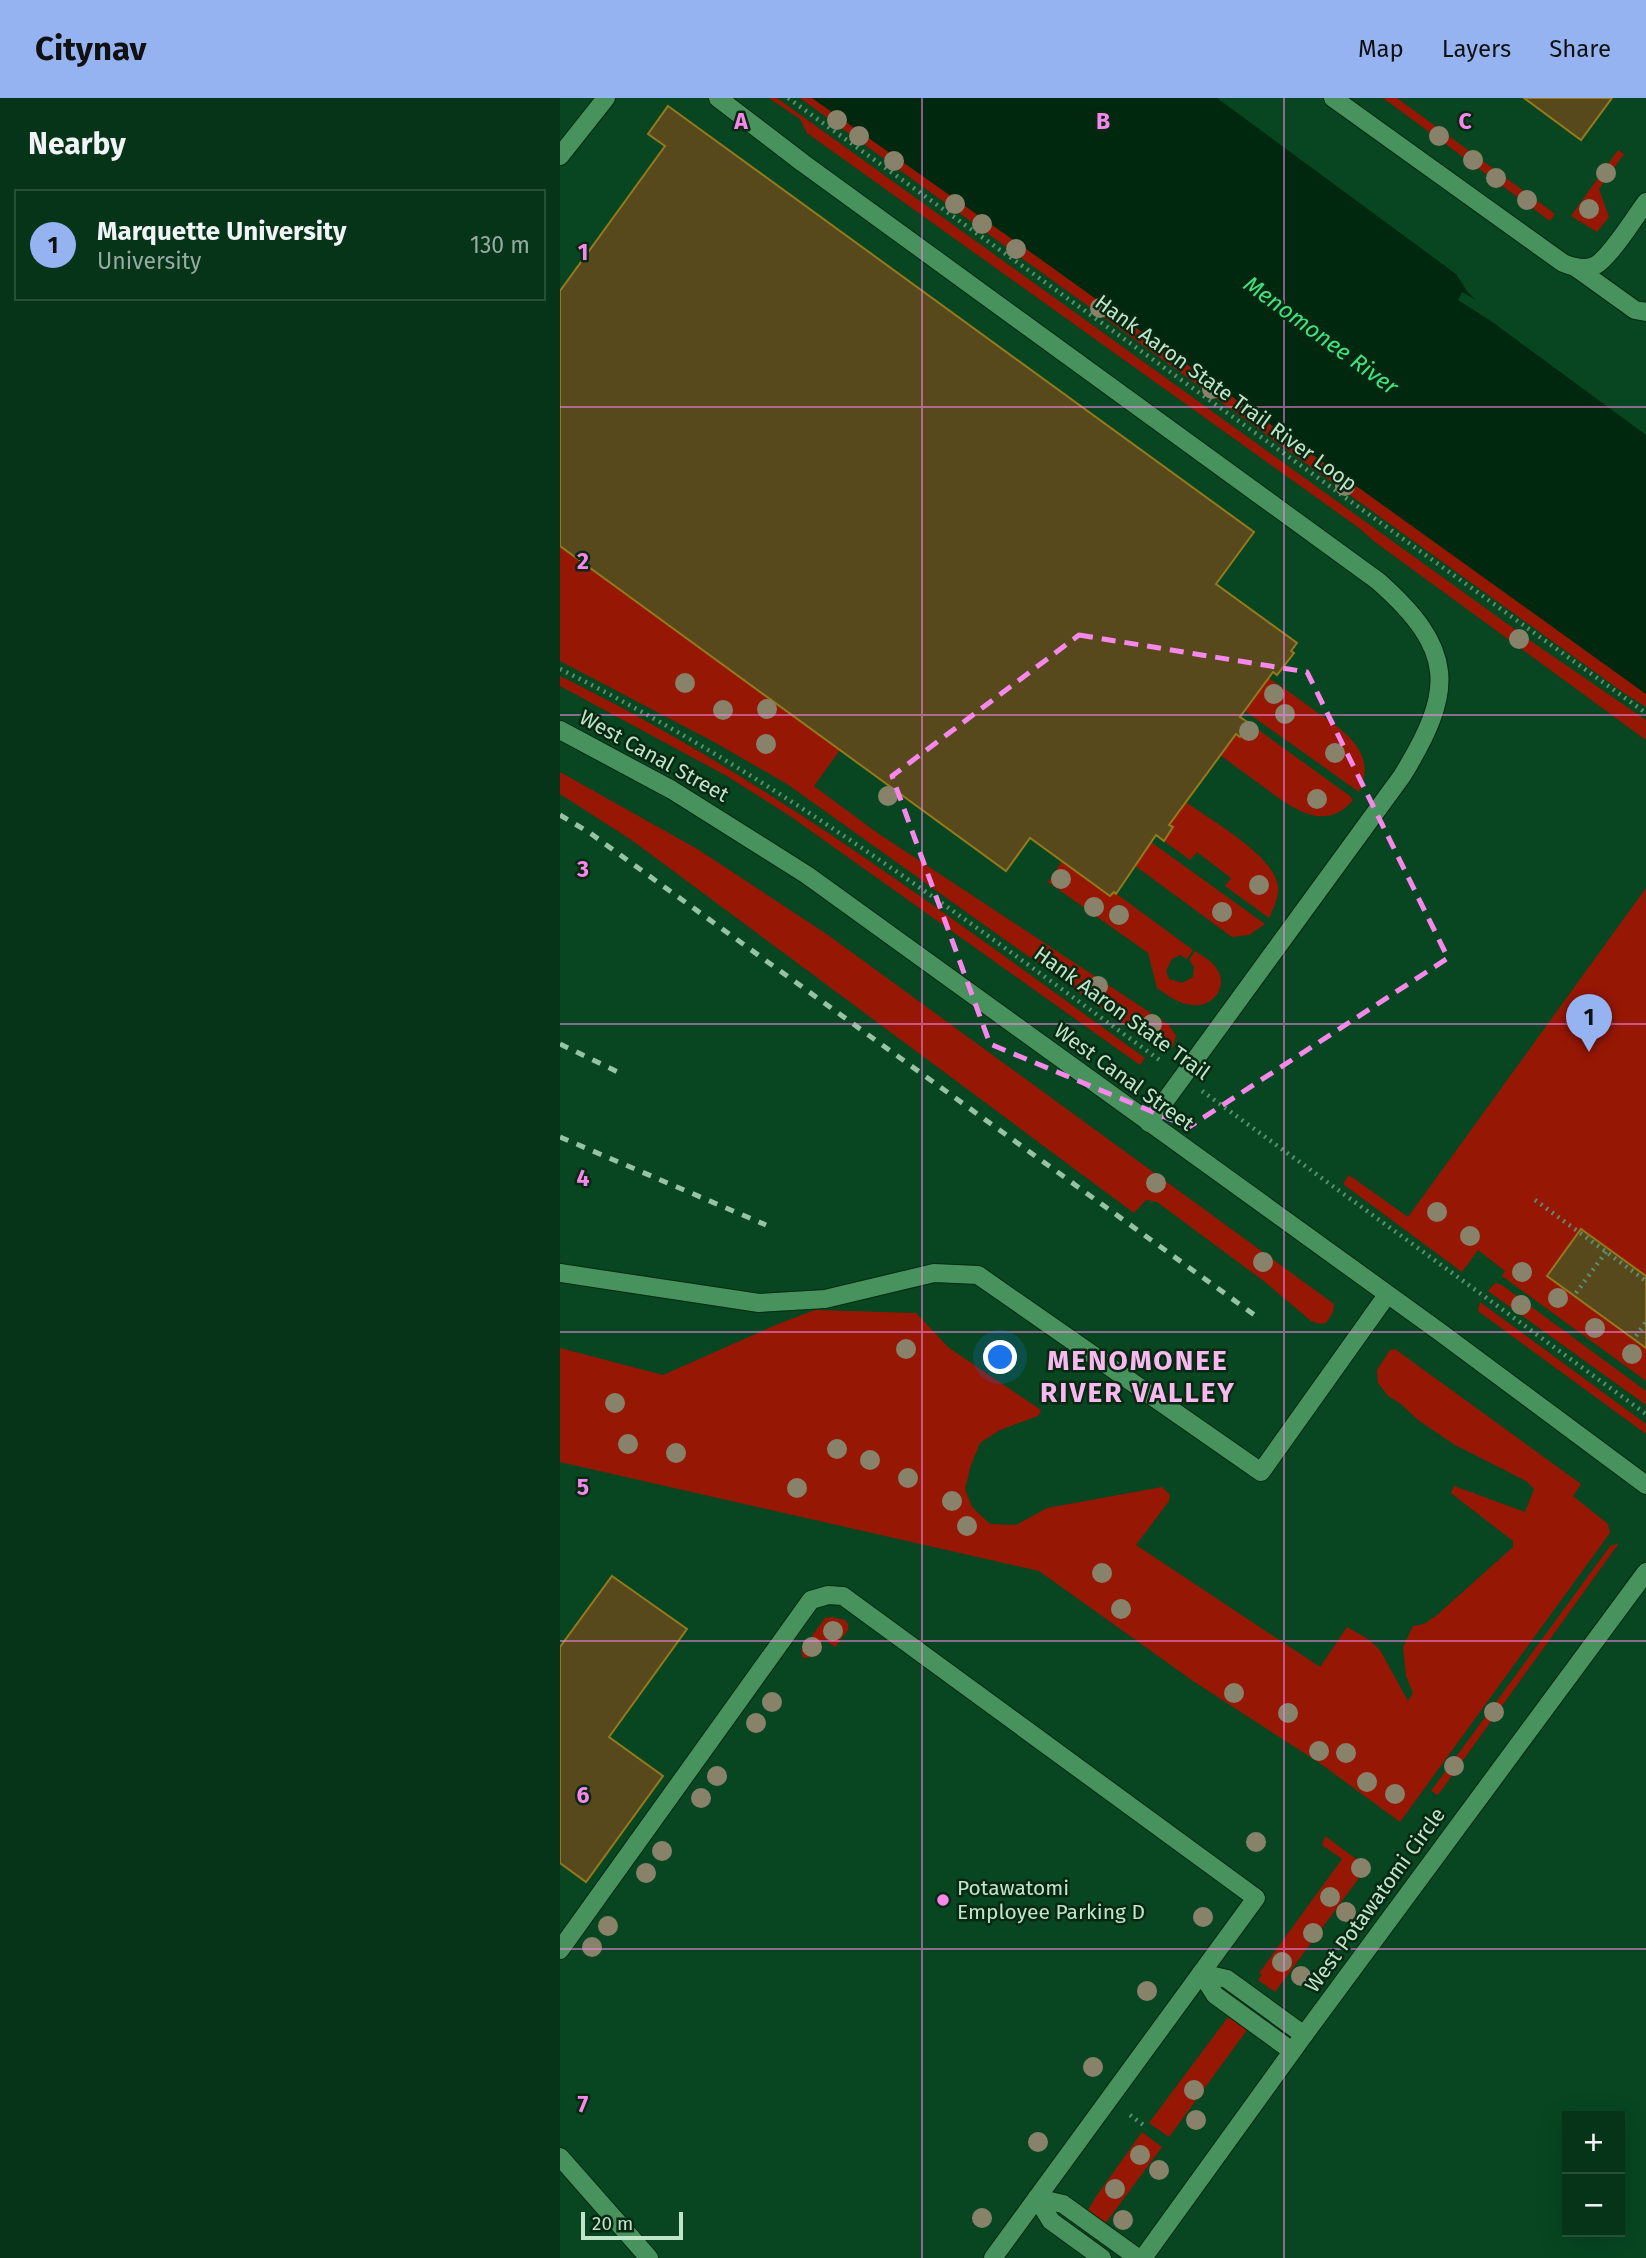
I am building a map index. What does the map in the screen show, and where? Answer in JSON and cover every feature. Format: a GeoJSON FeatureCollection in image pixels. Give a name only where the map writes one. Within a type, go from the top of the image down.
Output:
{"type":"FeatureCollection","features":[{"type":"Feature","properties":{"kind":"street"},"geometry":{"type":"LineString","coordinates":[[560,156],[606,98]]}},
{"type":"Feature","properties":{"kind":"street"},"geometry":{"type":"LineString","coordinates":[[718,98],[803,163],[1378,581],[1405,605],[1424,629],[1439,662],[1441,693],[1418,751],[1378,811],[1149,1123]]}},
{"type":"Feature","properties":{"kind":"street"},"geometry":{"type":"LineString","coordinates":[[1334,98],[1563,263],[1588,268],[1596,265],[1611,250],[1646,202]]}},
{"type":"Feature","properties":{"kind":"street"},"geometry":{"type":"LineString","coordinates":[[1575,267],[1635,310],[1646,313]]}},
{"type":"Feature","properties":{"kind":"street","name":"West Canal Street"},"geometry":{"type":"LineString","coordinates":[[560,730],[672,790],[807,874],[1646,1485]]}},
{"type":"Feature","properties":{"kind":"street"},"geometry":{"type":"LineString","coordinates":[[560,1273],[759,1303],[825,1298],[934,1273],[978,1275],[1261,1472],[1387,1295]]}},
{"type":"Feature","properties":{"kind":"street","name":"West Potawatomi Circle"},"geometry":{"type":"LineString","coordinates":[[1143,2258],[1292,2051],[1646,1572]]}},
{"type":"Feature","properties":{"kind":"street"},"geometry":{"type":"LineString","coordinates":[[560,1950],[811,1600],[828,1595],[844,1596],[1256,1898],[993,2258]]}},
{"type":"Feature","properties":{"kind":"street"},"geometry":{"type":"LineString","coordinates":[[1201,1973],[1227,1979],[1304,2035]]}},
{"type":"Feature","properties":{"kind":"street"},"geometry":{"type":"LineString","coordinates":[[1201,1973],[1215,1995],[1292,2051]]}},
{"type":"Feature","properties":{"kind":"street"},"geometry":{"type":"LineString","coordinates":[[560,2157],[649,2258]]}},
{"type":"Feature","properties":{"kind":"street"},"geometry":{"type":"LineString","coordinates":[[1037,2198],[1051,2221],[1102,2258]]}},
{"type":"Feature","properties":{"kind":"street"},"geometry":{"type":"LineString","coordinates":[[1037,2198],[1063,2204],[1138,2258]]}},
{"type":"Feature","properties":{"kind":"path","name":"Hank Aaron State Trail River Loop"},"geometry":{"type":"LineString","coordinates":[[788,98],[1646,713]]}},
{"type":"Feature","properties":{"kind":"path","name":"Hank Aaron State Trail"},"geometry":{"type":"LineString","coordinates":[[560,669],[710,750],[907,877],[1646,1414]]}},
{"type":"Feature","properties":{"kind":"path"},"geometry":{"type":"LineString","coordinates":[[1535,1200],[1646,1281]]}},
{"type":"Feature","properties":{"kind":"path"},"geometry":{"type":"LineString","coordinates":[[1576,1293],[1605,1252]]}},
{"type":"Feature","properties":{"kind":"path"},"geometry":{"type":"LineString","coordinates":[[1636,1336],[1646,1322]]}},
{"type":"Feature","properties":{"kind":"highlighted area"},"geometry":{"type":"Polygon","coordinates":[[[1079,635],[1307,672],[1448,958],[1189,1127],[990,1044],[892,776],[1079,635]]]}},
{"type":"Feature","properties":{"kind":"shaded area"},"geometry":{"type":"Polygon","coordinates":[[[769,98],[777,98],[1538,646],[1646,720],[1646,740],[1359,528],[807,133],[800,119],[769,98]]]}},
{"type":"Feature","properties":{"kind":"shaded area"},"geometry":{"type":"Polygon","coordinates":[[[800,98],[812,98],[1646,694],[1646,707],[1624,693],[800,98]]]}},
{"type":"Feature","properties":{"kind":"shaded area"},"geometry":{"type":"Polygon","coordinates":[[[1383,98],[1397,98],[1555,214],[1550,221],[1383,98]]]}},
{"type":"Feature","properties":{"kind":"shaded area"},"geometry":{"type":"Polygon","coordinates":[[[1618,150],[1624,154],[1599,189],[1609,217],[1597,232],[1571,216],[1618,150]]]}},
{"type":"Feature","properties":{"kind":"shaded area"},"geometry":{"type":"Polygon","coordinates":[[[560,546],[840,750],[814,786],[876,832],[1169,1025],[1176,1036],[1173,1047],[1160,1038],[1154,1046],[787,784],[714,742],[560,661],[560,546]]]}},
{"type":"Feature","properties":{"kind":"shaded area"},"geometry":{"type":"Polygon","coordinates":[[[560,676],[638,716],[788,806],[932,905],[1145,1058],[1140,1065],[790,816],[725,775],[560,686],[560,676]]]}},
{"type":"Feature","properties":{"kind":"shaded area"},"geometry":{"type":"Polygon","coordinates":[[[1269,678],[1336,725],[1354,743],[1361,753],[1364,765],[1364,778],[1359,792],[1245,711],[1269,678]]]}},
{"type":"Feature","properties":{"kind":"shaded area"},"geometry":{"type":"Polygon","coordinates":[[[1249,723],[1353,800],[1331,815],[1308,814],[1286,803],[1220,755],[1236,734],[1240,737],[1249,723]]]}},
{"type":"Feature","properties":{"kind":"shaded area"},"geometry":{"type":"Polygon","coordinates":[[[560,772],[699,850],[828,935],[1334,1304],[1333,1312],[1326,1323],[1311,1321],[1265,1282],[1157,1202],[1146,1200],[1134,1213],[633,841],[560,794],[560,772]]]}},
{"type":"Feature","properties":{"kind":"shaded area"},"geometry":{"type":"Polygon","coordinates":[[[1186,802],[1240,839],[1274,874],[1278,894],[1269,918],[1225,886],[1231,878],[1197,852],[1190,860],[1164,841],[1173,828],[1169,825],[1186,802]]]}},
{"type":"Feature","properties":{"kind":"shaded area"},"geometry":{"type":"Polygon","coordinates":[[[1151,842],[1265,924],[1249,935],[1232,937],[1134,865],[1151,842]]]}},
{"type":"Feature","properties":{"kind":"shaded area"},"geometry":{"type":"Polygon","coordinates":[[[1062,861],[1110,896],[1114,892],[1193,950],[1187,959],[1180,955],[1172,959],[1166,971],[1169,979],[1182,983],[1193,977],[1194,967],[1189,960],[1195,951],[1210,961],[1217,969],[1221,983],[1212,1000],[1199,1005],[1187,1004],[1157,988],[1148,953],[1048,882],[1062,861]]]}},
{"type":"Feature","properties":{"kind":"shaded area"},"geometry":{"type":"Polygon","coordinates":[[[1646,888],[1646,1381],[1502,1276],[1505,1271],[1478,1250],[1462,1272],[1343,1184],[1349,1175],[1408,1217],[1646,888]]]}},
{"type":"Feature","properties":{"kind":"shaded area"},"geometry":{"type":"Polygon","coordinates":[[[1495,1283],[1502,1285],[1646,1391],[1646,1405],[1488,1291],[1495,1283]]]}},
{"type":"Feature","properties":{"kind":"shaded area"},"geometry":{"type":"Polygon","coordinates":[[[1480,1302],[1646,1424],[1646,1434],[1478,1311],[1480,1302]]]}},
{"type":"Feature","properties":{"kind":"shaded area"},"geometry":{"type":"Polygon","coordinates":[[[815,1310],[916,1313],[949,1348],[1041,1410],[1038,1416],[1000,1430],[980,1443],[965,1489],[972,1507],[990,1524],[1016,1525],[1047,1508],[1162,1487],[1170,1495],[1169,1501],[1136,1545],[1320,1667],[1347,1627],[1368,1639],[1380,1650],[1408,1701],[1413,1693],[1406,1676],[1403,1647],[1413,1626],[1424,1624],[1437,1615],[1513,1547],[1513,1541],[1451,1493],[1454,1486],[1525,1512],[1534,1489],[1526,1481],[1455,1445],[1388,1396],[1378,1383],[1377,1370],[1390,1350],[1395,1349],[1581,1484],[1573,1496],[1608,1524],[1610,1533],[1400,1822],[1321,1764],[1193,1681],[1039,1571],[560,1462],[560,1348],[663,1375],[815,1310]]]}},
{"type":"Feature","properties":{"kind":"shaded area"},"geometry":{"type":"Polygon","coordinates":[[[1619,1543],[1438,1795],[1431,1791],[1610,1546],[1619,1543]]]}},
{"type":"Feature","properties":{"kind":"shaded area"},"geometry":{"type":"Polygon","coordinates":[[[825,1618],[845,1620],[848,1630],[835,1647],[824,1639],[811,1657],[803,1658],[801,1651],[825,1618]]]}},
{"type":"Feature","properties":{"kind":"shaded area"},"geometry":{"type":"Polygon","coordinates":[[[1325,1836],[1367,1867],[1275,1992],[1258,1980],[1262,1975],[1259,1973],[1342,1859],[1322,1845],[1325,1836]]]}},
{"type":"Feature","properties":{"kind":"shaded area"},"geometry":{"type":"Polygon","coordinates":[[[1228,2017],[1247,2030],[1169,2137],[1149,2123],[1228,2017]]]}},
{"type":"Feature","properties":{"kind":"shaded area"},"geometry":{"type":"Polygon","coordinates":[[[1142,2132],[1162,2147],[1105,2224],[1087,2212],[1142,2132]]]}},
{"type":"Feature","properties":{"kind":"water","name":"Menomonee River"},"geometry":{"type":"Polygon","coordinates":[[[812,98],[1217,98],[1456,274],[1476,300],[1462,292],[1458,300],[1491,321],[1646,435],[1646,694],[1039,258],[812,98]]]}},
{"type":"Feature","properties":{"kind":"building"},"geometry":{"type":"Polygon","coordinates":[[[1524,98],[1612,98],[1581,140],[1524,98]]]}},
{"type":"Feature","properties":{"kind":"building"},"geometry":{"type":"Polygon","coordinates":[[[668,106],[1254,532],[1216,584],[1297,643],[1291,651],[1294,653],[1277,675],[1273,672],[1240,717],[1249,723],[1240,737],[1236,734],[1169,825],[1173,827],[1164,841],[1156,835],[1116,894],[1114,892],[1110,896],[1030,838],[1006,871],[560,546],[560,291],[665,146],[648,134],[668,106]]]}},
{"type":"Feature","properties":{"kind":"building"},"geometry":{"type":"Polygon","coordinates":[[[1581,1229],[1646,1276],[1646,1348],[1547,1276],[1581,1229]]]}},
{"type":"Feature","properties":{"kind":"building"},"geometry":{"type":"Polygon","coordinates":[[[612,1576],[687,1629],[609,1737],[663,1776],[586,1882],[560,1863],[560,1647],[612,1576]]]}},
{"type":"Feature","properties":{"kind":"railway"},"geometry":{"type":"LineString","coordinates":[[560,815],[590,833],[1260,1319]]}},
{"type":"Feature","properties":{"kind":"railway"},"geometry":{"type":"LineString","coordinates":[[560,1044],[620,1073]]}},
{"type":"Feature","properties":{"kind":"railway"},"geometry":{"type":"LineString","coordinates":[[560,1137],[766,1225]]}},
{"type":"Feature","properties":{"kind":"place","name":"Marquette University"},"geometry":{"type":"Point","coordinates":[1589,1052]}},
{"type":"Feature","properties":{"kind":"place","name":"Potawatomi Employee Parking D"},"geometry":{"type":"Point","coordinates":[943,1900]}},
{"type":"Feature","properties":{"kind":"district","name":"MENOMONEE RIVER VALLEY"},"geometry":{"type":"Point","coordinates":[1138,1376]}}]}
